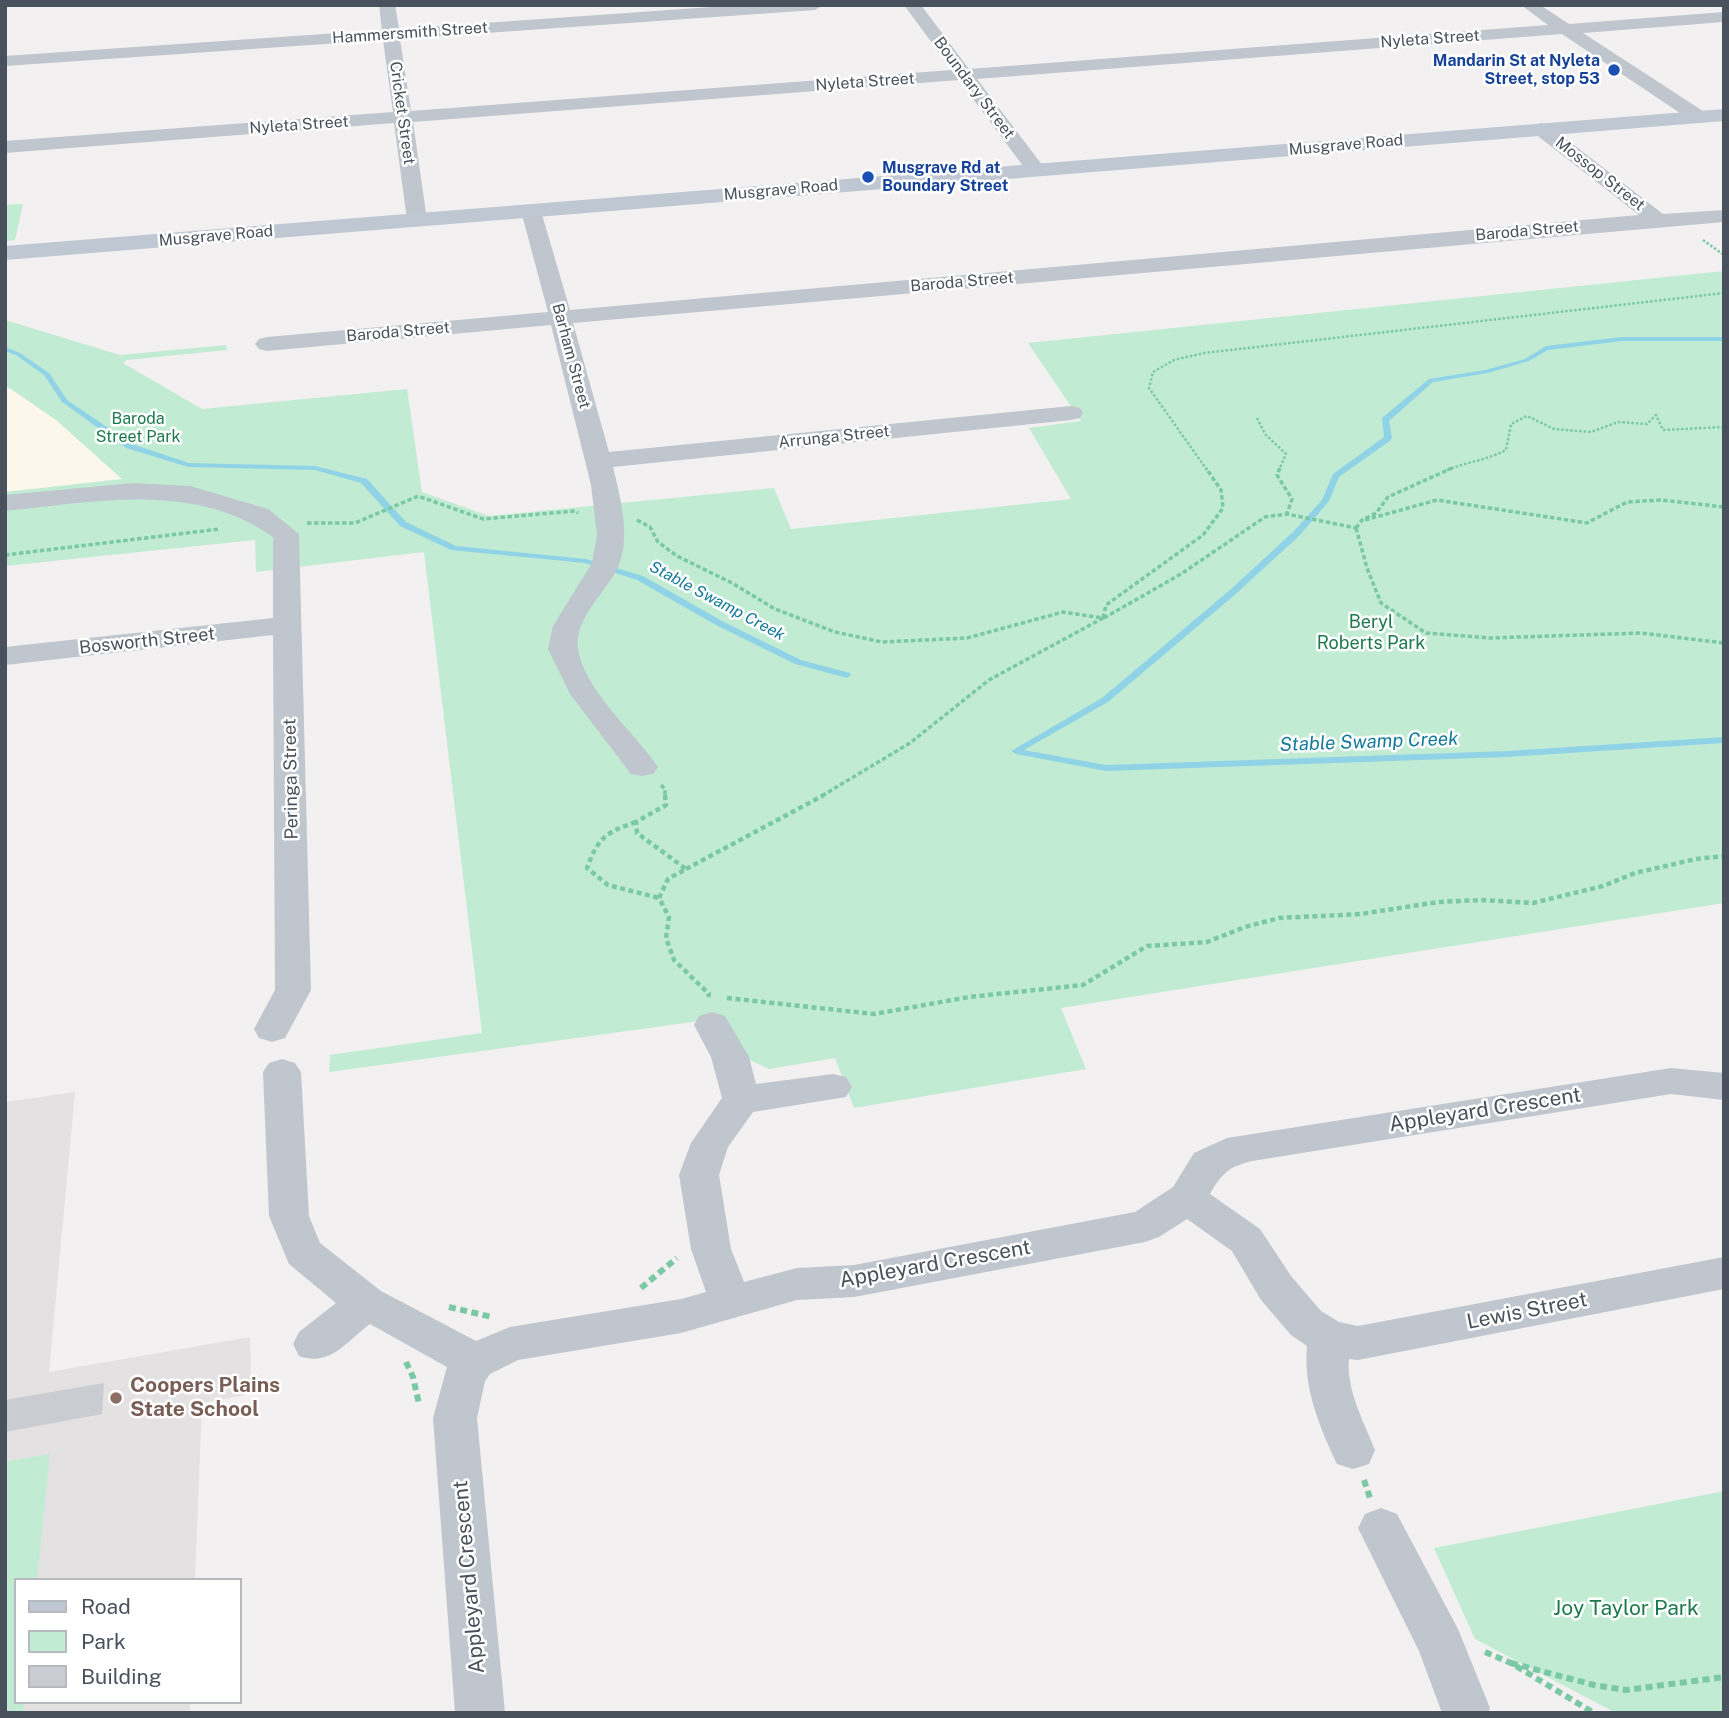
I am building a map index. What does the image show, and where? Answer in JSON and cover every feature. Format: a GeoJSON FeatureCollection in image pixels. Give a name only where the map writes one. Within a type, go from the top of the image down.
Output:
{"type":"FeatureCollection","features":[{"type":"Feature","properties":{"kind":"street","name":"Cricket Street"},"geometry":{"type":"LineString","coordinates":[[387,5],[417,220]]}},
{"type":"Feature","properties":{"kind":"street","name":"Hammersmith Street"},"geometry":{"type":"LineString","coordinates":[[5,61],[815,5]]}},
{"type":"Feature","properties":{"kind":"street","name":"Boundary Street"},"geometry":{"type":"LineString","coordinates":[[912,5],[1037,170]]}},
{"type":"Feature","properties":{"kind":"street"},"geometry":{"type":"LineString","coordinates":[[1529,5],[1699,117]]}},
{"type":"Feature","properties":{"kind":"street","name":"Nyleta Street"},"geometry":{"type":"LineString","coordinates":[[5,147],[1724,17]]}},
{"type":"Feature","properties":{"kind":"street","name":"Musgrave Road"},"geometry":{"type":"LineString","coordinates":[[5,253],[1724,115]]}},
{"type":"Feature","properties":{"kind":"street","name":"Mossop Street"},"geometry":{"type":"LineString","coordinates":[[1541,129],[1658,220]]}},
{"type":"Feature","properties":{"kind":"street","name":"Barham Street"},"geometry":{"type":"LineString","coordinates":[[531,211],[598,461],[608,512],[604,565],[562,634],[563,650],[579,684],[642,767]]}},
{"type":"Feature","properties":{"kind":"street","name":"Baroda Street"},"geometry":{"type":"LineString","coordinates":[[257,344],[1724,216]]}},
{"type":"Feature","properties":{"kind":"street","name":"Arrunga Street"},"geometry":{"type":"LineString","coordinates":[[598,461],[1071,413]]}},
{"type":"Feature","properties":{"kind":"street"},"geometry":{"type":"LineString","coordinates":[[5,503],[134,491],[190,494],[290,525]]}},
{"type":"Feature","properties":{"kind":"street","name":"Peringa Street"},"geometry":{"type":"LineString","coordinates":[[272,1029],[293,990],[289,625],[285,534],[290,525]]}},
{"type":"Feature","properties":{"kind":"street","name":"Bosworth Street"},"geometry":{"type":"LineString","coordinates":[[5,656],[289,625]]}},
{"type":"Feature","properties":{"kind":"street"},"geometry":{"type":"LineString","coordinates":[[711,1010],[730,1057],[741,1100]]}},
{"type":"Feature","properties":{"kind":"street"},"geometry":{"type":"LineString","coordinates":[[282,1072],[289,1216],[304,1253],[366,1303],[475,1362]]}},
{"type":"Feature","properties":{"kind":"street","name":"Appleyard Crescent"},"geometry":{"type":"LineString","coordinates":[[480,1713],[455,1418],[466,1376],[475,1362],[510,1344],[681,1316],[797,1284],[854,1282],[1145,1226],[1187,1198],[1208,1163],[1227,1152],[1671,1081],[1724,1086]]}},
{"type":"Feature","properties":{"kind":"street"},"geometry":{"type":"LineString","coordinates":[[731,1302],[711,1249],[699,1175],[710,1143],[741,1100],[833,1087]]}},
{"type":"Feature","properties":{"kind":"street"},"geometry":{"type":"LineString","coordinates":[[1187,1198],[1246,1240],[1276,1288],[1306,1323],[1329,1338],[1326,1371],[1334,1402],[1353,1450]]}},
{"type":"Feature","properties":{"kind":"street","name":"Lewis Street"},"geometry":{"type":"LineString","coordinates":[[1329,1338],[1358,1343],[1724,1273]]}},
{"type":"Feature","properties":{"kind":"street"},"geometry":{"type":"LineString","coordinates":[[314,1344],[366,1303]]}},
{"type":"Feature","properties":{"kind":"street"},"geometry":{"type":"LineString","coordinates":[[1381,1528],[1441,1645],[1466,1711]]}},
{"type":"Feature","properties":{"kind":"path"},"geometry":{"type":"LineString","coordinates":[[1104,618],[1106,605],[1203,535],[1223,508],[1221,490],[1149,388],[1153,372],[1174,360],[1204,353],[1724,293]]}},
{"type":"Feature","properties":{"kind":"path"},"geometry":{"type":"LineString","coordinates":[[1356,528],[1362,520],[1376,513],[1388,497],[1464,463],[1487,460],[1506,450],[1511,424],[1527,416],[1554,429],[1591,432],[1618,422],[1647,424],[1656,415],[1663,430],[1724,427]]}},
{"type":"Feature","properties":{"kind":"path"},"geometry":{"type":"LineString","coordinates":[[1256,418],[1265,434],[1286,454],[1278,475],[1292,499],[1287,514]]}},
{"type":"Feature","properties":{"kind":"path"},"geometry":{"type":"LineString","coordinates":[[290,525],[355,523],[418,496],[484,519],[575,511],[593,523],[608,512],[640,521],[650,527],[658,542],[677,556],[732,583],[775,609],[835,632],[882,642],[967,638],[1063,612],[1104,618]]}},
{"type":"Feature","properties":{"kind":"path"},"geometry":{"type":"LineString","coordinates":[[1362,520],[1383,517],[1437,500],[1587,523],[1627,502],[1662,500],[1724,507]]}},
{"type":"Feature","properties":{"kind":"path"},"geometry":{"type":"LineString","coordinates":[[659,898],[668,879],[853,779],[910,743],[989,680],[1181,574],[1265,517],[1287,514],[1356,528]]}},
{"type":"Feature","properties":{"kind":"path"},"geometry":{"type":"LineString","coordinates":[[1356,528],[1367,568],[1381,603],[1426,633],[1490,638],[1641,633],[1724,643]]}},
{"type":"Feature","properties":{"kind":"path"},"geometry":{"type":"LineString","coordinates":[[5,555],[224,529]]}},
{"type":"Feature","properties":{"kind":"path"},"geometry":{"type":"LineString","coordinates":[[642,767],[665,789],[666,805],[636,822],[613,829],[595,842],[587,868],[608,885],[659,898],[669,917],[666,938],[674,960],[711,1010],[736,1000],[874,1014],[969,997],[1083,985],[1147,946],[1207,942],[1245,927],[1279,918],[1361,914],[1480,900],[1534,903],[1604,886],[1635,873],[1696,859],[1724,856]]}},
{"type":"Feature","properties":{"kind":"path"},"geometry":{"type":"LineString","coordinates":[[636,822],[638,832],[686,869]]}},
{"type":"Feature","properties":{"kind":"path"},"geometry":{"type":"LineString","coordinates":[[632,1290],[644,1287],[680,1255],[711,1249]]}},
{"type":"Feature","properties":{"kind":"path"},"geometry":{"type":"LineString","coordinates":[[419,1414],[413,1377],[395,1341],[409,1324],[443,1306],[493,1317],[506,1315]]}},
{"type":"Feature","properties":{"kind":"path"},"geometry":{"type":"LineString","coordinates":[[1353,1450],[1381,1528]]}},
{"type":"Feature","properties":{"kind":"path"},"geometry":{"type":"LineString","coordinates":[[1474,1650],[1511,1663],[1595,1684],[1636,1691],[1707,1677],[1724,1677]]}},
{"type":"Feature","properties":{"kind":"path"},"geometry":{"type":"LineString","coordinates":[[1511,1663],[1594,1713]]}},
{"type":"Feature","properties":{"kind":"shaded area"},"geometry":{"type":"Polygon","coordinates":[[[5,385],[56,420],[123,480],[5,492],[5,385]]]}},
{"type":"Feature","properties":{"kind":"shaded area","name":"Coopers Plains State School"},"geometry":{"type":"Polygon","coordinates":[[[75,1092],[49,1372],[250,1337],[251,1394],[202,1403],[195,1578],[14,1578],[14,1704],[190,1704],[190,1713],[5,1713],[5,1102],[75,1092]]]}},
{"type":"Feature","properties":{"kind":"green space"},"geometry":{"type":"Polygon","coordinates":[[[23,204],[15,240],[5,241],[5,205],[23,204]]]}},
{"type":"Feature","properties":{"kind":"green space","name":"Beryl Roberts Park"},"geometry":{"type":"Polygon","coordinates":[[[1724,271],[1724,903],[1061,1008],[1086,1069],[854,1108],[835,1058],[769,1069],[750,1060],[722,1018],[329,1072],[330,1055],[482,1033],[424,552],[256,572],[255,540],[5,566],[5,492],[122,479],[56,420],[5,385],[5,320],[120,355],[226,345],[227,350],[127,360],[123,363],[202,409],[407,389],[422,492],[489,516],[774,488],[791,529],[1071,499],[1029,428],[1081,421],[1028,343],[1724,271]]]}},
{"type":"Feature","properties":{"kind":"green space"},"geometry":{"type":"Polygon","coordinates":[[[50,1454],[37,1578],[14,1578],[14,1704],[24,1704],[23,1713],[5,1713],[5,1462],[50,1454]]]}},
{"type":"Feature","properties":{"kind":"green space","name":"Joy Taylor Park"},"geometry":{"type":"Polygon","coordinates":[[[1724,1491],[1724,1713],[1616,1713],[1475,1639],[1434,1548],[1724,1491]]]}},
{"type":"Feature","properties":{"kind":"building"},"geometry":{"type":"Polygon","coordinates":[[[104,1383],[102,1414],[5,1432],[5,1400],[104,1383]]]}},
{"type":"Feature","properties":{"kind":"waterway"},"geometry":{"type":"LineString","coordinates":[[1724,339],[1622,339],[1546,348],[1527,360],[1486,372],[1431,380],[1385,420],[1388,438],[1336,476],[1325,501],[1297,533],[1234,591],[1105,700],[1016,751],[1106,768],[1507,754],[1724,740]]}},
{"type":"Feature","properties":{"kind":"waterway","name":"Stable Swamp Creek"},"geometry":{"type":"LineString","coordinates":[[5,349],[18,354],[47,374],[64,401],[129,446],[188,465],[315,468],[364,481],[403,524],[454,548],[586,561],[640,578],[719,623],[798,662],[847,675]]}},
{"type":"Feature","properties":{"kind":"place","name":"Mandarin St at Nyleta Street, stop 53"},"geometry":{"type":"Point","coordinates":[1614,70]}},
{"type":"Feature","properties":{"kind":"place","name":"Musgrave Rd at Boundary Street"},"geometry":{"type":"Point","coordinates":[868,177]}},
{"type":"Feature","properties":{"kind":"place","name":"Coopers Plains State School"},"geometry":{"type":"Point","coordinates":[116,1398]}},
{"type":"Feature","properties":{"kind":"park label","name":"Baroda Street Park"},"geometry":{"type":"Point","coordinates":[138,428]}}]}
